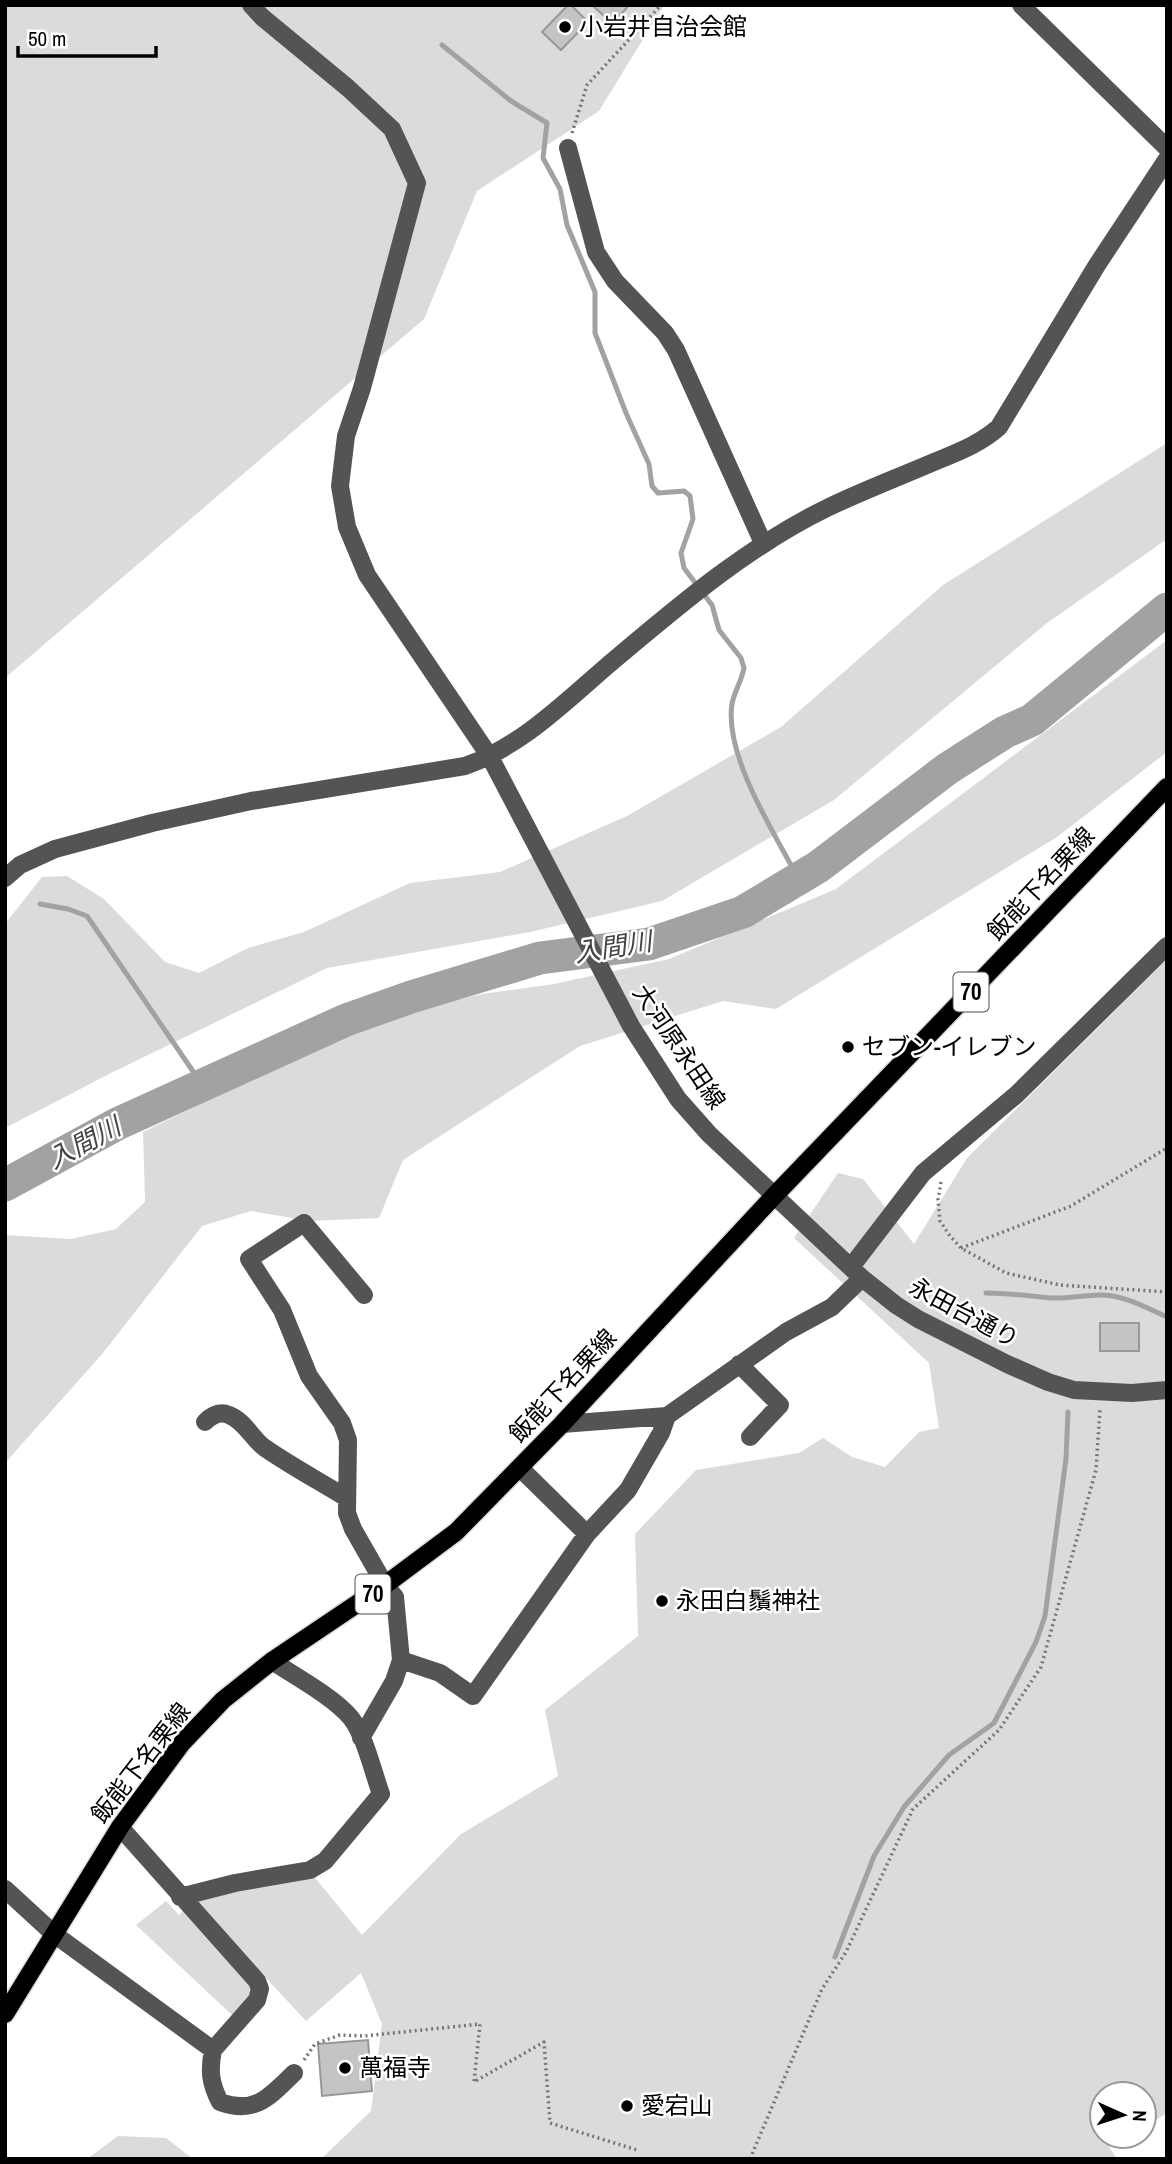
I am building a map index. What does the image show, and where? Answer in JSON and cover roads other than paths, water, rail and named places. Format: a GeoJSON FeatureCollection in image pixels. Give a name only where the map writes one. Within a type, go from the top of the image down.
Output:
{"type":"FeatureCollection","features":[{"type":"Feature","properties":{"kind":"main road","name":"飯能下名栗線"},"geometry":{"type":"LineString","coordinates":[[5,2014],[120,1827],[182,1743],[223,1700],[272,1661],[385,1585],[456,1532],[562,1424],[774,1196],[1167,787]]}},
{"type":"Feature","properties":{"kind":"street","name":"大河原永田線"},"geometry":{"type":"LineString","coordinates":[[251,5],[261,18],[348,88],[392,129],[417,183],[362,388],[346,436],[340,486],[348,527],[367,575],[490,757],[631,1026],[678,1098],[709,1134],[774,1196]]}},
{"type":"Feature","properties":{"kind":"street"},"geometry":{"type":"LineString","coordinates":[[1021,5],[1167,148]]}},
{"type":"Feature","properties":{"kind":"street"},"geometry":{"type":"LineString","coordinates":[[568,148],[596,252],[615,281],[665,333],[676,350],[763,543]]}},
{"type":"Feature","properties":{"kind":"street"},"geometry":{"type":"LineString","coordinates":[[5,878],[20,865],[55,849],[152,823],[251,801],[442,771],[490,757],[545,719],[685,601],[763,543],[826,508],[975,444],[999,427],[1097,265],[1167,159]]}},
{"type":"Feature","properties":{"kind":"street"},"geometry":{"type":"LineString","coordinates":[[562,1424],[667,1416],[786,1332],[832,1307],[923,1172],[1016,1095],[1167,946]]}},
{"type":"Feature","properties":{"kind":"street","name":"永田台通り"},"geometry":{"type":"LineString","coordinates":[[774,1196],[856,1273],[896,1305],[1007,1364],[1074,1390],[1102,1393],[1167,1390]]}},
{"type":"Feature","properties":{"kind":"street"},"geometry":{"type":"LineString","coordinates":[[361,1738],[394,1681],[401,1660],[395,1597],[385,1585],[347,1513],[345,1497],[348,1440],[342,1423],[309,1376],[282,1310],[249,1259],[304,1223],[364,1295]]}},
{"type":"Feature","properties":{"kind":"street"},"geometry":{"type":"LineString","coordinates":[[739,1364],[780,1405],[750,1437]]}},
{"type":"Feature","properties":{"kind":"street"},"geometry":{"type":"LineString","coordinates":[[205,1422],[211,1415],[222,1413],[238,1419],[263,1447],[345,1497]]}},
{"type":"Feature","properties":{"kind":"street"},"geometry":{"type":"LineString","coordinates":[[401,1660],[440,1673],[473,1696],[587,1534],[628,1490],[662,1433],[667,1416]]}},
{"type":"Feature","properties":{"kind":"street"},"geometry":{"type":"LineString","coordinates":[[520,1468],[587,1534]]}},
{"type":"Feature","properties":{"kind":"street"},"geometry":{"type":"LineString","coordinates":[[180,1897],[236,1883],[310,1870],[325,1861],[381,1794],[351,1718],[272,1661]]}},
{"type":"Feature","properties":{"kind":"street"},"geometry":{"type":"LineString","coordinates":[[120,1827],[257,1981],[260,1989],[257,2000],[213,2050],[209,2067],[212,2087],[220,2102],[232,2106],[264,2102],[295,2073]]}},
{"type":"Feature","properties":{"kind":"street"},"geometry":{"type":"LineString","coordinates":[[5,1889],[54,1934],[213,2050]]}},
{"type":"Feature","properties":{"kind":"waterway"},"geometry":{"type":"LineString","coordinates":[[442,45],[511,101],[547,123],[543,158],[560,189],[567,225],[595,292],[595,333],[649,464],[652,486],[658,493],[684,491],[690,496],[693,519],[681,553],[684,568],[712,605],[719,630],[741,658],[744,668],[732,704],[736,747],[743,770],[765,818],[799,880]]}},
{"type":"Feature","properties":{"kind":"waterway","name":"入間川"},"geometry":{"type":"LineString","coordinates":[[5,1185],[117,1124],[346,1020],[411,997],[540,958],[649,944],[743,912],[818,867],[947,769],[1005,732],[1032,720],[1167,609]]}},
{"type":"Feature","properties":{"kind":"waterway"},"geometry":{"type":"LineString","coordinates":[[40,904],[87,916],[203,1086]]}},
{"type":"Feature","properties":{"kind":"waterway"},"geometry":{"type":"LineString","coordinates":[[986,1293],[1057,1298],[1094,1295],[1118,1297],[1167,1317]]}},
{"type":"Feature","properties":{"kind":"waterway"},"geometry":{"type":"LineString","coordinates":[[835,1957],[874,1856],[904,1807],[949,1755],[994,1723],[1036,1642],[1045,1616],[1066,1459],[1068,1412]]}},
{"type":"Feature","properties":{"kind":"place","name":"小岩井自治会館"},"geometry":{"type":"Point","coordinates":[565,27]}},
{"type":"Feature","properties":{"kind":"place","name":"セブン-イレブン"},"geometry":{"type":"Point","coordinates":[848,1047]}},
{"type":"Feature","properties":{"kind":"place","name":"永田白鬚神社"},"geometry":{"type":"Point","coordinates":[662,1601]}},
{"type":"Feature","properties":{"kind":"place","name":"萬福寺"},"geometry":{"type":"Point","coordinates":[345,2068]}},
{"type":"Feature","properties":{"kind":"place","name":"愛宕山"},"geometry":{"type":"Point","coordinates":[627,2106]}}]}
